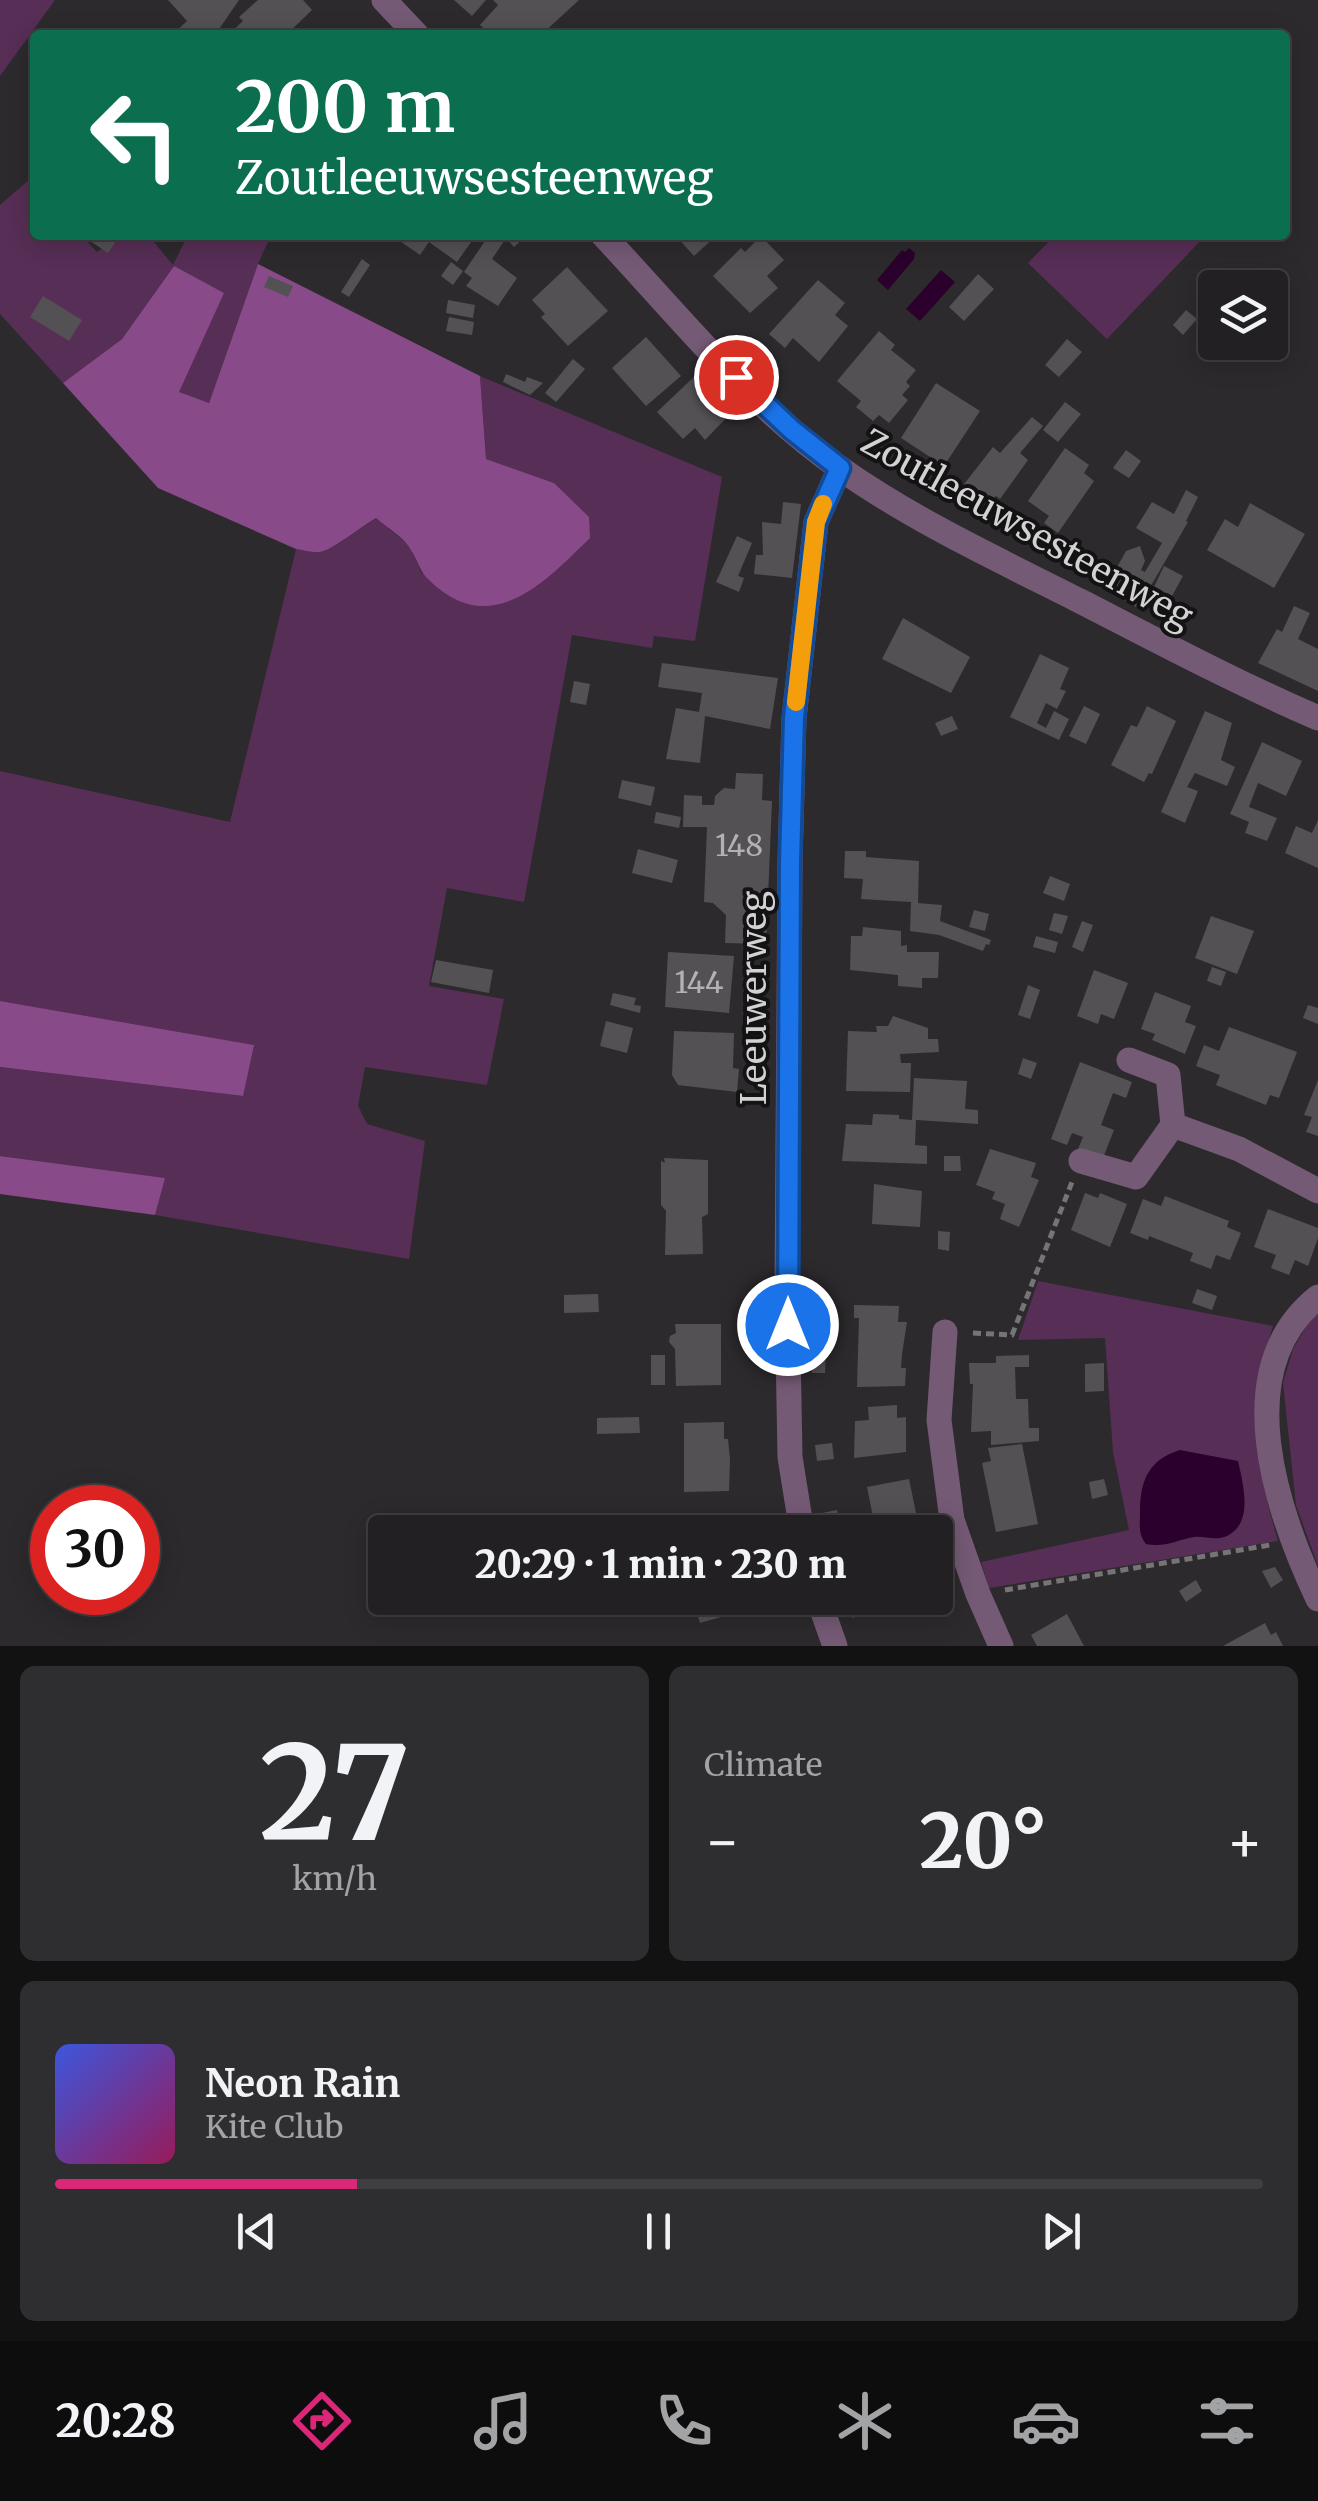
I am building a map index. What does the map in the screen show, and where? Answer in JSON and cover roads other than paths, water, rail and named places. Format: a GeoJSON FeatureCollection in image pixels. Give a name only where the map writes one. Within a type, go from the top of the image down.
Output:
{"type":"FeatureCollection","features":[{"type":"Feature","properties":{"kind":"street"},"geometry":{"type":"LineString","coordinates":[[384,0],[412,30]]}},
{"type":"Feature","properties":{"kind":"street","name":"Zoutleeuwsesteenweg"},"geometry":{"type":"LineString","coordinates":[[609,240],[736,377],[792,430],[840,468],[902,508],[1002,562],[1318,718]]}},
{"type":"Feature","properties":{"kind":"street","name":"Leeuwerweg"},"geometry":{"type":"LineString","coordinates":[[799,1515],[790,1457],[787,1292],[794,718],[816,522],[840,468]]}},
{"type":"Feature","properties":{"kind":"street"},"geometry":{"type":"LineString","coordinates":[[1081,1161],[1136,1177],[1173,1125],[1168,1076],[1129,1060]]}},
{"type":"Feature","properties":{"kind":"street"},"geometry":{"type":"LineString","coordinates":[[1173,1125],[1239,1149],[1318,1191]]}},
{"type":"Feature","properties":{"kind":"street"},"geometry":{"type":"LineString","coordinates":[[1318,1298],[1291,1323],[1272,1366],[1268,1396],[1272,1462],[1281,1510],[1318,1598]]}},
{"type":"Feature","properties":{"kind":"street"},"geometry":{"type":"LineString","coordinates":[[944,1332],[939,1420],[952,1520],[1001,1646]]}},
{"type":"Feature","properties":{"kind":"street"},"geometry":{"type":"LineString","coordinates":[[823,1615],[834,1646]]}}]}
